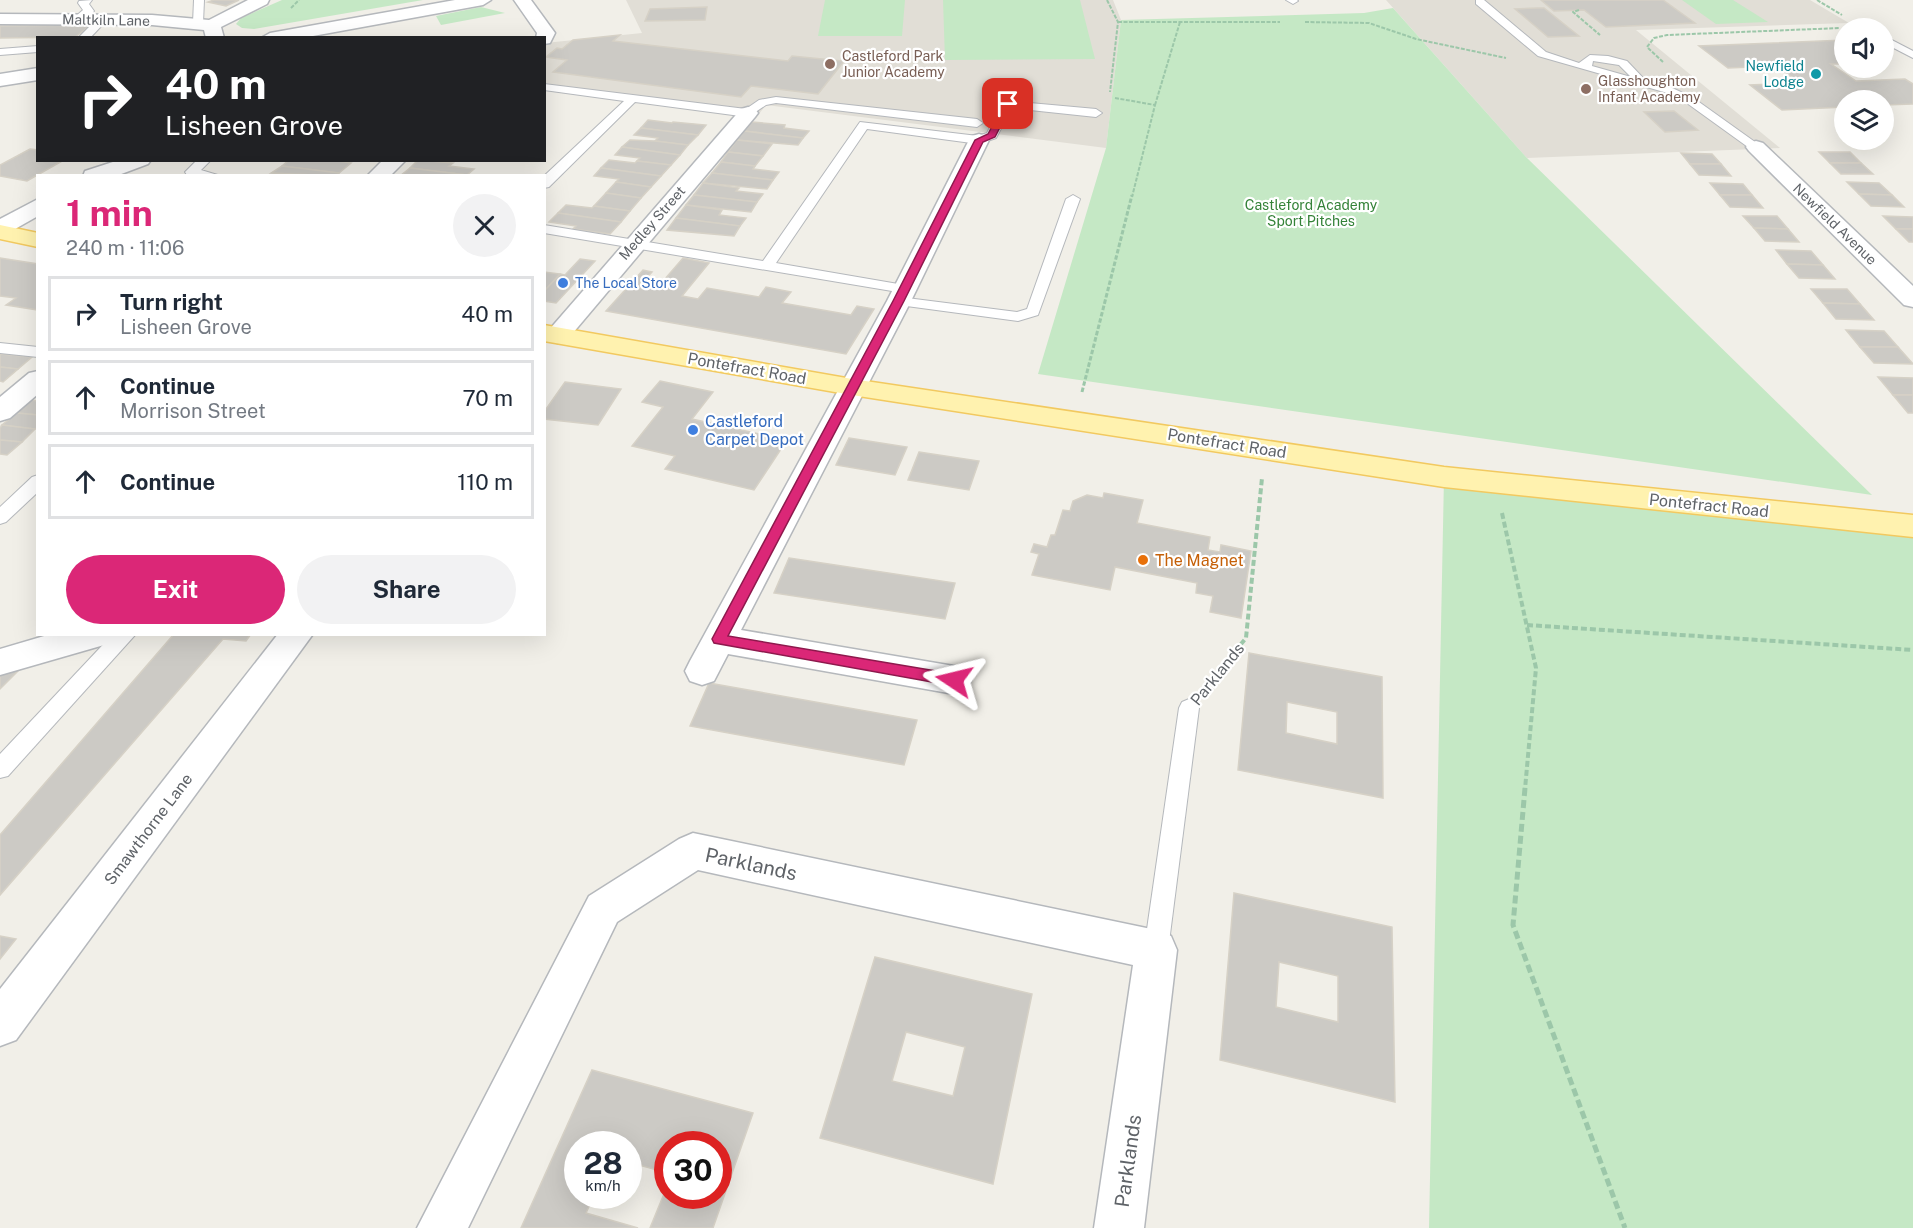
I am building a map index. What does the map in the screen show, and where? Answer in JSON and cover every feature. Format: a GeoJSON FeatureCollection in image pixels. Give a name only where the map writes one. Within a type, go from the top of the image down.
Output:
{"type":"FeatureCollection","features":[{"type":"Feature","properties":{"kind":"main road"},"geometry":{"type":"LineString","coordinates":[[1,233],[36,240]]}},
{"type":"Feature","properties":{"kind":"main road","name":"Pontefract Road"},"geometry":{"type":"LineString","coordinates":[[551,334],[852,387],[1496,483],[1913,526]]}},
{"type":"Feature","properties":{"kind":"street"},"geometry":{"type":"LineString","coordinates":[[208,28],[261,0]]}},
{"type":"Feature","properties":{"kind":"street"},"geometry":{"type":"LineString","coordinates":[[281,36],[483,0]]}},
{"type":"Feature","properties":{"kind":"street"},"geometry":{"type":"LineString","coordinates":[[522,0],[546,33],[545,36]]}},
{"type":"Feature","properties":{"kind":"street","name":"Maltkiln Lane"},"geometry":{"type":"LineString","coordinates":[[0,19],[79,19],[208,28]]}},
{"type":"Feature","properties":{"kind":"street"},"geometry":{"type":"LineString","coordinates":[[0,80],[36,74]]}},
{"type":"Feature","properties":{"kind":"street","name":"Medley Street"},"geometry":{"type":"LineString","coordinates":[[551,334],[635,243],[748,113]]}},
{"type":"Feature","properties":{"kind":"street"},"geometry":{"type":"LineString","coordinates":[[702,671],[901,295],[978,132]]}},
{"type":"Feature","properties":{"kind":"street","name":"Newfield Avenue"},"geometry":{"type":"LineString","coordinates":[[1756,147],[1913,300]]}},
{"type":"Feature","properties":{"kind":"street"},"geometry":{"type":"LineString","coordinates":[[99,174],[135,162]]}},
{"type":"Feature","properties":{"kind":"street"},"geometry":{"type":"LineString","coordinates":[[379,174],[394,162]]}},
{"type":"Feature","properties":{"kind":"street"},"geometry":{"type":"LineString","coordinates":[[1,233],[36,207]]}},
{"type":"Feature","properties":{"kind":"street"},"geometry":{"type":"LineString","coordinates":[[0,412],[36,381]]}},
{"type":"Feature","properties":{"kind":"street"},"geometry":{"type":"LineString","coordinates":[[0,662],[92,636]]}},
{"type":"Feature","properties":{"kind":"street","name":"Smawthorne Lane"},"geometry":{"type":"LineString","coordinates":[[0,1024],[295,636]]}},
{"type":"Feature","properties":{"kind":"street"},"geometry":{"type":"LineString","coordinates":[[719,639],[954,680]]}},
{"type":"Feature","properties":{"kind":"street","name":"Parklands"},"geometry":{"type":"LineString","coordinates":[[442,1228],[603,909],[693,851],[1156,950],[1119,1228]]}},
{"type":"Feature","properties":{"kind":"lane"},"geometry":{"type":"LineString","coordinates":[[79,19],[89,11],[83,3],[87,0]]}},
{"type":"Feature","properties":{"kind":"lane"},"geometry":{"type":"LineString","coordinates":[[199,0],[208,28]]}},
{"type":"Feature","properties":{"kind":"lane"},"geometry":{"type":"LineString","coordinates":[[1480,2],[1542,54],[1560,62],[1643,82],[1688,99],[1756,147]]}},
{"type":"Feature","properties":{"kind":"lane"},"geometry":{"type":"LineString","coordinates":[[85,36],[102,20]]}},
{"type":"Feature","properties":{"kind":"lane"},"geometry":{"type":"LineString","coordinates":[[1894,45],[1913,55]]}},
{"type":"Feature","properties":{"kind":"lane"},"geometry":{"type":"LineString","coordinates":[[0,52],[36,50]]}},
{"type":"Feature","properties":{"kind":"lane"},"geometry":{"type":"LineString","coordinates":[[1606,73],[1584,63],[1590,58],[1617,61],[1623,63],[1643,82]]}},
{"type":"Feature","properties":{"kind":"lane"},"geometry":{"type":"LineString","coordinates":[[546,87],[748,113],[763,102],[776,100],[992,135],[1008,104],[1096,113]]}},
{"type":"Feature","properties":{"kind":"lane"},"geometry":{"type":"LineString","coordinates":[[546,182],[633,98]]}},
{"type":"Feature","properties":{"kind":"lane"},"geometry":{"type":"LineString","coordinates":[[768,265],[864,125],[978,132]]}},
{"type":"Feature","properties":{"kind":"lane"},"geometry":{"type":"LineString","coordinates":[[202,162],[191,171],[205,174]]}},
{"type":"Feature","properties":{"kind":"lane"},"geometry":{"type":"LineString","coordinates":[[546,229],[768,265],[901,295],[1018,317],[1033,312],[1073,199]]}},
{"type":"Feature","properties":{"kind":"lane"},"geometry":{"type":"LineString","coordinates":[[0,348],[36,352]]}},
{"type":"Feature","properties":{"kind":"lane"},"geometry":{"type":"LineString","coordinates":[[0,518],[36,483]]}},
{"type":"Feature","properties":{"kind":"lane"},"geometry":{"type":"LineString","coordinates":[[0,768],[124,636]]}},
{"type":"Feature","properties":{"kind":"lane","name":"Parklands"},"geometry":{"type":"LineString","coordinates":[[1156,950],[1189,708]]}},
{"type":"Feature","properties":{"kind":"path"},"geometry":{"type":"LineString","coordinates":[[1107,0],[1119,22],[1110,93],[1115,98],[1155,105]]}},
{"type":"Feature","properties":{"kind":"path"},"geometry":{"type":"LineString","coordinates":[[1817,0],[1848,18]]}},
{"type":"Feature","properties":{"kind":"path"},"geometry":{"type":"LineString","coordinates":[[1119,22],[1286,22]]}},
{"type":"Feature","properties":{"kind":"path"},"geometry":{"type":"LineString","coordinates":[[1081,397],[1155,105],[1180,22]]}},
{"type":"Feature","properties":{"kind":"path"},"geometry":{"type":"LineString","coordinates":[[1298,22],[1369,23],[1416,39],[1462,50],[1518,60],[1560,62]]}},
{"type":"Feature","properties":{"kind":"path"},"geometry":{"type":"LineString","coordinates":[[1669,67],[1647,47],[1654,38],[1667,34],[1834,29]]}},
{"type":"Feature","properties":{"kind":"path","name":"Parklands"},"geometry":{"type":"LineString","coordinates":[[1189,708],[1246,638],[1263,468]]}},
{"type":"Feature","properties":{"kind":"path"},"geometry":{"type":"LineString","coordinates":[[1496,483],[1536,668],[1513,925],[1625,1228]]}},
{"type":"Feature","properties":{"kind":"path"},"geometry":{"type":"LineString","coordinates":[[1527,625],[1913,650]]}},
{"type":"Feature","properties":{"kind":"shaded area","name":"Castleford Park Junior Academy"},"geometry":{"type":"Polygon","coordinates":[[[626,0],[1113,0],[1121,20],[1106,148],[766,105],[759,114],[546,86],[546,43],[642,33],[626,0]]]}},
{"type":"Feature","properties":{"kind":"shaded area","name":"Glasshoughton Infant Academy"},"geometry":{"type":"Polygon","coordinates":[[[1386,0],[1810,0],[1841,18],[1834,18],[1834,23],[1636,30],[1780,148],[1527,158],[1386,0]]]}},
{"type":"Feature","properties":{"kind":"green space"},"geometry":{"type":"Polygon","coordinates":[[[282,0],[423,0],[254,29],[242,28],[236,24],[241,18],[282,0]]]}},
{"type":"Feature","properties":{"kind":"green space"},"geometry":{"type":"Polygon","coordinates":[[[825,0],[905,0],[902,36],[818,36],[825,0]]]}},
{"type":"Feature","properties":{"kind":"green space"},"geometry":{"type":"Polygon","coordinates":[[[943,0],[1080,0],[1095,59],[945,60],[943,0]]]}},
{"type":"Feature","properties":{"kind":"green space"},"geometry":{"type":"Polygon","coordinates":[[[1682,0],[1733,0],[1768,22],[1716,24],[1682,0]]]}},
{"type":"Feature","properties":{"kind":"green space"},"geometry":{"type":"Polygon","coordinates":[[[481,7],[505,13],[441,25],[436,16],[481,7]]]}},
{"type":"Feature","properties":{"kind":"green space","name":"Castleford Academy Sport Pitches"},"geometry":{"type":"Polygon","coordinates":[[[1393,8],[1527,158],[1872,495],[1038,374],[1106,148],[1121,20],[1364,13],[1393,8]]]}},
{"type":"Feature","properties":{"kind":"green space"},"geometry":{"type":"Polygon","coordinates":[[[1444,477],[1913,526],[1913,1228],[1429,1228],[1444,477]]]}},
{"type":"Feature","properties":{"kind":"building"},"geometry":{"type":"Polygon","coordinates":[[[239,0],[226,6],[208,2],[239,0]]]}},
{"type":"Feature","properties":{"kind":"building"},"geometry":{"type":"Polygon","coordinates":[[[1541,0],[1663,0],[1695,23],[1606,27],[1584,10],[1554,11],[1541,0]]]}},
{"type":"Feature","properties":{"kind":"building"},"geometry":{"type":"Polygon","coordinates":[[[707,7],[705,20],[645,21],[650,9],[707,7]]]}},
{"type":"Feature","properties":{"kind":"building"},"geometry":{"type":"Polygon","coordinates":[[[1544,8],[1579,36],[1548,37],[1515,9],[1544,8]]]}},
{"type":"Feature","properties":{"kind":"building"},"geometry":{"type":"Polygon","coordinates":[[[91,25],[76,36],[0,38],[0,26],[91,25]]]}},
{"type":"Feature","properties":{"kind":"building"},"geometry":{"type":"Polygon","coordinates":[[[620,35],[613,41],[788,61],[792,56],[844,61],[818,94],[751,86],[741,97],[553,72],[567,60],[546,57],[573,40],[620,35]]]}},
{"type":"Feature","properties":{"kind":"building","name":"Newfield Lodge"},"geometry":{"type":"Polygon","coordinates":[[[1834,40],[1834,64],[1831,64],[1834,66],[1834,78],[1852,78],[1856,81],[1905,79],[1913,84],[1913,104],[1894,105],[1894,90],[1834,90],[1834,108],[1782,110],[1750,85],[1800,83],[1776,66],[1728,68],[1699,46],[1834,40]]]}},
{"type":"Feature","properties":{"kind":"building"},"geometry":{"type":"Polygon","coordinates":[[[1674,111],[1698,130],[1665,132],[1644,112],[1674,111]]]}},
{"type":"Feature","properties":{"kind":"building"},"geometry":{"type":"Polygon","coordinates":[[[648,120],[706,125],[698,135],[641,128],[648,120]]]}},
{"type":"Feature","properties":{"kind":"building"},"geometry":{"type":"Polygon","coordinates":[[[752,122],[785,125],[784,128],[809,131],[803,138],[744,131],[752,122]]]}},
{"type":"Feature","properties":{"kind":"building"},"geometry":{"type":"Polygon","coordinates":[[[641,128],[698,135],[688,145],[655,141],[658,138],[634,135],[641,128]]]}},
{"type":"Feature","properties":{"kind":"building"},"geometry":{"type":"Polygon","coordinates":[[[744,131],[803,138],[798,145],[737,140],[744,131]]]}},
{"type":"Feature","properties":{"kind":"building"},"geometry":{"type":"Polygon","coordinates":[[[630,140],[688,145],[680,155],[622,147],[630,140]]]}},
{"type":"Feature","properties":{"kind":"building"},"geometry":{"type":"Polygon","coordinates":[[[737,140],[772,144],[763,156],[728,152],[737,140]]]}},
{"type":"Feature","properties":{"kind":"building"},"geometry":{"type":"Polygon","coordinates":[[[622,147],[680,155],[671,165],[637,161],[640,158],[615,155],[622,147]]]}},
{"type":"Feature","properties":{"kind":"building"},"geometry":{"type":"Polygon","coordinates":[[[30,149],[36,150],[36,162],[60,162],[27,181],[0,176],[0,165],[30,149]]]}},
{"type":"Feature","properties":{"kind":"building"},"geometry":{"type":"Polygon","coordinates":[[[728,152],[763,156],[755,166],[721,162],[728,152]]]}},
{"type":"Feature","properties":{"kind":"building"},"geometry":{"type":"Polygon","coordinates":[[[1819,152],[1850,152],[1861,163],[1830,163],[1819,152]]]}},
{"type":"Feature","properties":{"kind":"building"},"geometry":{"type":"Polygon","coordinates":[[[1681,153],[1712,154],[1721,164],[1690,164],[1681,153]]]}},
{"type":"Feature","properties":{"kind":"building"},"geometry":{"type":"Polygon","coordinates":[[[609,160],[671,165],[661,176],[601,168],[609,160]]]}},
{"type":"Feature","properties":{"kind":"building"},"geometry":{"type":"Polygon","coordinates":[[[287,162],[351,163],[339,173],[282,166],[287,162]]]}},
{"type":"Feature","properties":{"kind":"building"},"geometry":{"type":"Polygon","coordinates":[[[416,162],[441,162],[453,163],[449,166],[474,169],[468,174],[459,174],[410,168],[416,162]]]}},
{"type":"Feature","properties":{"kind":"building"},"geometry":{"type":"Polygon","coordinates":[[[721,162],[755,166],[753,169],[779,172],[773,180],[712,173],[721,162]]]}},
{"type":"Feature","properties":{"kind":"building"},"geometry":{"type":"Polygon","coordinates":[[[1830,163],[1861,163],[1873,174],[1841,174],[1830,163]]]}},
{"type":"Feature","properties":{"kind":"building"},"geometry":{"type":"Polygon","coordinates":[[[1690,164],[1721,164],[1731,176],[1699,175],[1690,164]]]}},
{"type":"Feature","properties":{"kind":"building"},"geometry":{"type":"Polygon","coordinates":[[[282,166],[339,173],[293,174],[271,173],[282,166]]]}},
{"type":"Feature","properties":{"kind":"building"},"geometry":{"type":"Polygon","coordinates":[[[410,168],[459,174],[402,174],[410,168]]]}},
{"type":"Feature","properties":{"kind":"building"},"geometry":{"type":"Polygon","coordinates":[[[601,168],[661,176],[651,187],[594,176],[601,168]]]}},
{"type":"Feature","properties":{"kind":"building"},"geometry":{"type":"Polygon","coordinates":[[[712,173],[773,180],[767,189],[703,183],[712,173]]]}},
{"type":"Feature","properties":{"kind":"building"},"geometry":{"type":"Polygon","coordinates":[[[616,182],[651,187],[641,198],[606,193],[616,182]]]}},
{"type":"Feature","properties":{"kind":"building"},"geometry":{"type":"Polygon","coordinates":[[[1847,182],[1879,183],[1892,195],[1859,194],[1847,182]]]}},
{"type":"Feature","properties":{"kind":"building"},"geometry":{"type":"Polygon","coordinates":[[[703,183],[739,188],[736,191],[763,194],[757,202],[694,195],[703,183]]]}},
{"type":"Feature","properties":{"kind":"building"},"geometry":{"type":"Polygon","coordinates":[[[1710,183],[1743,184],[1752,195],[1720,195],[1710,183]]]}},
{"type":"Feature","properties":{"kind":"building"},"geometry":{"type":"Polygon","coordinates":[[[606,193],[641,198],[630,211],[594,206],[606,193]]]}},
{"type":"Feature","properties":{"kind":"building"},"geometry":{"type":"Polygon","coordinates":[[[1859,194],[1892,195],[1904,207],[1871,206],[1859,194]]]}},
{"type":"Feature","properties":{"kind":"building"},"geometry":{"type":"Polygon","coordinates":[[[694,195],[757,202],[751,212],[686,205],[694,195]]]}},
{"type":"Feature","properties":{"kind":"building"},"geometry":{"type":"Polygon","coordinates":[[[1720,195],[1752,195],[1763,208],[1730,207],[1720,195]]]}},
{"type":"Feature","properties":{"kind":"building"},"geometry":{"type":"Polygon","coordinates":[[[566,205],[630,211],[621,222],[558,213],[566,205]]]}},
{"type":"Feature","properties":{"kind":"building"},"geometry":{"type":"Polygon","coordinates":[[[686,205],[722,210],[719,215],[746,218],[740,226],[676,218],[686,205]]]}},
{"type":"Feature","properties":{"kind":"building"},"geometry":{"type":"Polygon","coordinates":[[[558,213],[621,222],[610,234],[573,229],[576,226],[549,222],[558,213]]]}},
{"type":"Feature","properties":{"kind":"building"},"geometry":{"type":"Polygon","coordinates":[[[1743,216],[1777,216],[1788,229],[1754,228],[1743,216]]]}},
{"type":"Feature","properties":{"kind":"building"},"geometry":{"type":"Polygon","coordinates":[[[1883,216],[1913,217],[1913,229],[1896,229],[1883,216]]]}},
{"type":"Feature","properties":{"kind":"building"},"geometry":{"type":"Polygon","coordinates":[[[676,218],[740,226],[734,236],[667,230],[676,218]]]}},
{"type":"Feature","properties":{"kind":"building"},"geometry":{"type":"Polygon","coordinates":[[[1754,228],[1788,229],[1799,242],[1765,241],[1754,228]]]}},
{"type":"Feature","properties":{"kind":"building"},"geometry":{"type":"Polygon","coordinates":[[[1896,229],[1913,229],[1913,242],[1909,242],[1896,229]]]}},
{"type":"Feature","properties":{"kind":"building"},"geometry":{"type":"Polygon","coordinates":[[[1776,250],[1811,251],[1823,265],[1787,264],[1776,250]]]}},
{"type":"Feature","properties":{"kind":"building"},"geometry":{"type":"Polygon","coordinates":[[[0,258],[36,264],[36,310],[6,305],[16,298],[0,296],[0,258]]]}},
{"type":"Feature","properties":{"kind":"building"},"geometry":{"type":"Polygon","coordinates":[[[683,258],[709,263],[682,296],[698,299],[707,288],[759,297],[766,287],[791,292],[782,303],[851,315],[857,306],[874,309],[846,354],[606,311],[643,270],[652,272],[641,284],[658,287],[683,258]]]}},
{"type":"Feature","properties":{"kind":"building","name":"The Local Store"},"geometry":{"type":"Polygon","coordinates":[[[580,259],[595,261],[556,303],[546,301],[546,289],[560,274],[565,275],[580,259]]]}},
{"type":"Feature","properties":{"kind":"building"},"geometry":{"type":"Polygon","coordinates":[[[1787,264],[1823,265],[1835,279],[1799,278],[1787,264]]]}},
{"type":"Feature","properties":{"kind":"building"},"geometry":{"type":"Polygon","coordinates":[[[546,272],[560,274],[546,289],[546,272]]]}},
{"type":"Feature","properties":{"kind":"building"},"geometry":{"type":"Polygon","coordinates":[[[1811,289],[1847,289],[1860,304],[1823,303],[1811,289]]]}},
{"type":"Feature","properties":{"kind":"building"},"geometry":{"type":"Polygon","coordinates":[[[1823,303],[1860,304],[1874,320],[1836,319],[1823,303]]]}},
{"type":"Feature","properties":{"kind":"building"},"geometry":{"type":"Polygon","coordinates":[[[1846,330],[1884,331],[1898,347],[1860,347],[1846,330]]]}},
{"type":"Feature","properties":{"kind":"building"},"geometry":{"type":"Polygon","coordinates":[[[1860,347],[1898,347],[1913,364],[1874,363],[1860,347]]]}},
{"type":"Feature","properties":{"kind":"building"},"geometry":{"type":"Polygon","coordinates":[[[0,355],[32,357],[18,369],[0,367],[0,355]]]}},
{"type":"Feature","properties":{"kind":"building"},"geometry":{"type":"Polygon","coordinates":[[[0,367],[18,369],[3,382],[0,381],[0,367]]]}},
{"type":"Feature","properties":{"kind":"building"},"geometry":{"type":"Polygon","coordinates":[[[1878,377],[1913,378],[1913,395],[1893,395],[1878,377]]]}},
{"type":"Feature","properties":{"kind":"building","name":"Castleford Carpet Depot"},"geometry":{"type":"Polygon","coordinates":[[[660,381],[713,392],[692,419],[787,440],[754,490],[665,469],[675,456],[632,446],[663,407],[642,402],[660,381]]]}},
{"type":"Feature","properties":{"kind":"building"},"geometry":{"type":"Polygon","coordinates":[[[565,382],[621,389],[598,425],[546,419],[546,409],[565,382]]]}},
{"type":"Feature","properties":{"kind":"building"},"geometry":{"type":"Polygon","coordinates":[[[1893,395],[1913,395],[1913,413],[1908,413],[1893,395]]]}},
{"type":"Feature","properties":{"kind":"building"},"geometry":{"type":"Polygon","coordinates":[[[31,400],[36,401],[36,415],[17,413],[31,400]]]}},
{"type":"Feature","properties":{"kind":"building"},"geometry":{"type":"Polygon","coordinates":[[[17,413],[36,415],[35,429],[2,425],[17,413]]]}},
{"type":"Feature","properties":{"kind":"building"},"geometry":{"type":"Polygon","coordinates":[[[2,425],[35,429],[22,442],[0,440],[2,425]]]}},
{"type":"Feature","properties":{"kind":"building"},"geometry":{"type":"Polygon","coordinates":[[[849,438],[907,447],[895,475],[836,465],[849,438]]]}},
{"type":"Feature","properties":{"kind":"building"},"geometry":{"type":"Polygon","coordinates":[[[0,440],[22,442],[7,455],[0,454],[0,440]]]}},
{"type":"Feature","properties":{"kind":"building"},"geometry":{"type":"Polygon","coordinates":[[[919,452],[979,461],[969,490],[908,480],[919,452]]]}},
{"type":"Feature","properties":{"kind":"building","name":"The Magnet"},"geometry":{"type":"Polygon","coordinates":[[[1104,493],[1143,500],[1137,523],[1210,537],[1208,550],[1220,552],[1221,545],[1251,551],[1241,618],[1210,612],[1213,596],[1196,593],[1197,583],[1115,567],[1110,590],[1032,575],[1039,554],[1031,552],[1034,544],[1047,547],[1051,535],[1055,535],[1063,510],[1070,511],[1073,501],[1087,495],[1103,498],[1104,493]]]}},
{"type":"Feature","properties":{"kind":"building"},"geometry":{"type":"Polygon","coordinates":[[[789,558],[955,583],[945,619],[774,593],[789,558]]]}},
{"type":"Feature","properties":{"kind":"building"},"geometry":{"type":"Polygon","coordinates":[[[172,636],[250,636],[246,641],[223,639],[0,895],[0,835],[172,636]]]}},
{"type":"Feature","properties":{"kind":"building"},"geometry":{"type":"Polygon","coordinates":[[[1249,653],[1382,677],[1383,798],[1238,770],[1249,653]],[[1287,702],[1286,733],[1337,744],[1337,712],[1287,702]]]}},
{"type":"Feature","properties":{"kind":"building"},"geometry":{"type":"Polygon","coordinates":[[[20,669],[0,689],[0,674],[20,669]]]}},
{"type":"Feature","properties":{"kind":"building"},"geometry":{"type":"Polygon","coordinates":[[[709,683],[917,720],[904,765],[690,726],[709,683]]]}},
{"type":"Feature","properties":{"kind":"building"},"geometry":{"type":"Polygon","coordinates":[[[1234,893],[1392,927],[1395,1102],[1220,1060],[1234,893]],[[1279,962],[1276,1007],[1338,1022],[1338,976],[1279,962]]]}},
{"type":"Feature","properties":{"kind":"building"},"geometry":{"type":"Polygon","coordinates":[[[0,936],[16,939],[0,959],[0,936]]]}},
{"type":"Feature","properties":{"kind":"building"},"geometry":{"type":"Polygon","coordinates":[[[875,957],[1032,994],[993,1184],[820,1138],[875,957]],[[906,1032],[892,1081],[953,1096],[965,1047],[906,1032]]]}},
{"type":"Feature","properties":{"kind":"building"},"geometry":{"type":"Polygon","coordinates":[[[592,1070],[753,1113],[732,1173],[732,1131],[654,1131],[654,1169],[642,1166],[642,1131],[565,1131],[592,1070]]]}},
{"type":"Feature","properties":{"kind":"building"},"geometry":{"type":"Polygon","coordinates":[[[564,1132],[564,1209],[588,1209],[586,1213],[638,1228],[521,1228],[564,1132]]]}},
{"type":"Feature","properties":{"kind":"building"},"geometry":{"type":"Polygon","coordinates":[[[658,1209],[720,1209],[713,1228],[650,1228],[658,1209]]]}},
{"type":"Feature","properties":{"kind":"place","name":"Castleford Park Junior Academy"},"geometry":{"type":"Point","coordinates":[830,64]}},
{"type":"Feature","properties":{"kind":"place","name":"Newfield Lodge"},"geometry":{"type":"Point","coordinates":[1816,74]}},
{"type":"Feature","properties":{"kind":"place","name":"Glasshoughton Infant Academy"},"geometry":{"type":"Point","coordinates":[1586,89]}},
{"type":"Feature","properties":{"kind":"place","name":"The Local Store"},"geometry":{"type":"Point","coordinates":[563,283]}},
{"type":"Feature","properties":{"kind":"place","name":"Castleford Carpet Depot"},"geometry":{"type":"Point","coordinates":[693,430]}},
{"type":"Feature","properties":{"kind":"place","name":"The Magnet"},"geometry":{"type":"Point","coordinates":[1143,560]}},
{"type":"Feature","properties":{"kind":"route"},"geometry":{"type":"LineString","coordinates":[[954,680],[719,639],[898,301],[979,140],[992,135],[1008,104]]}}]}
